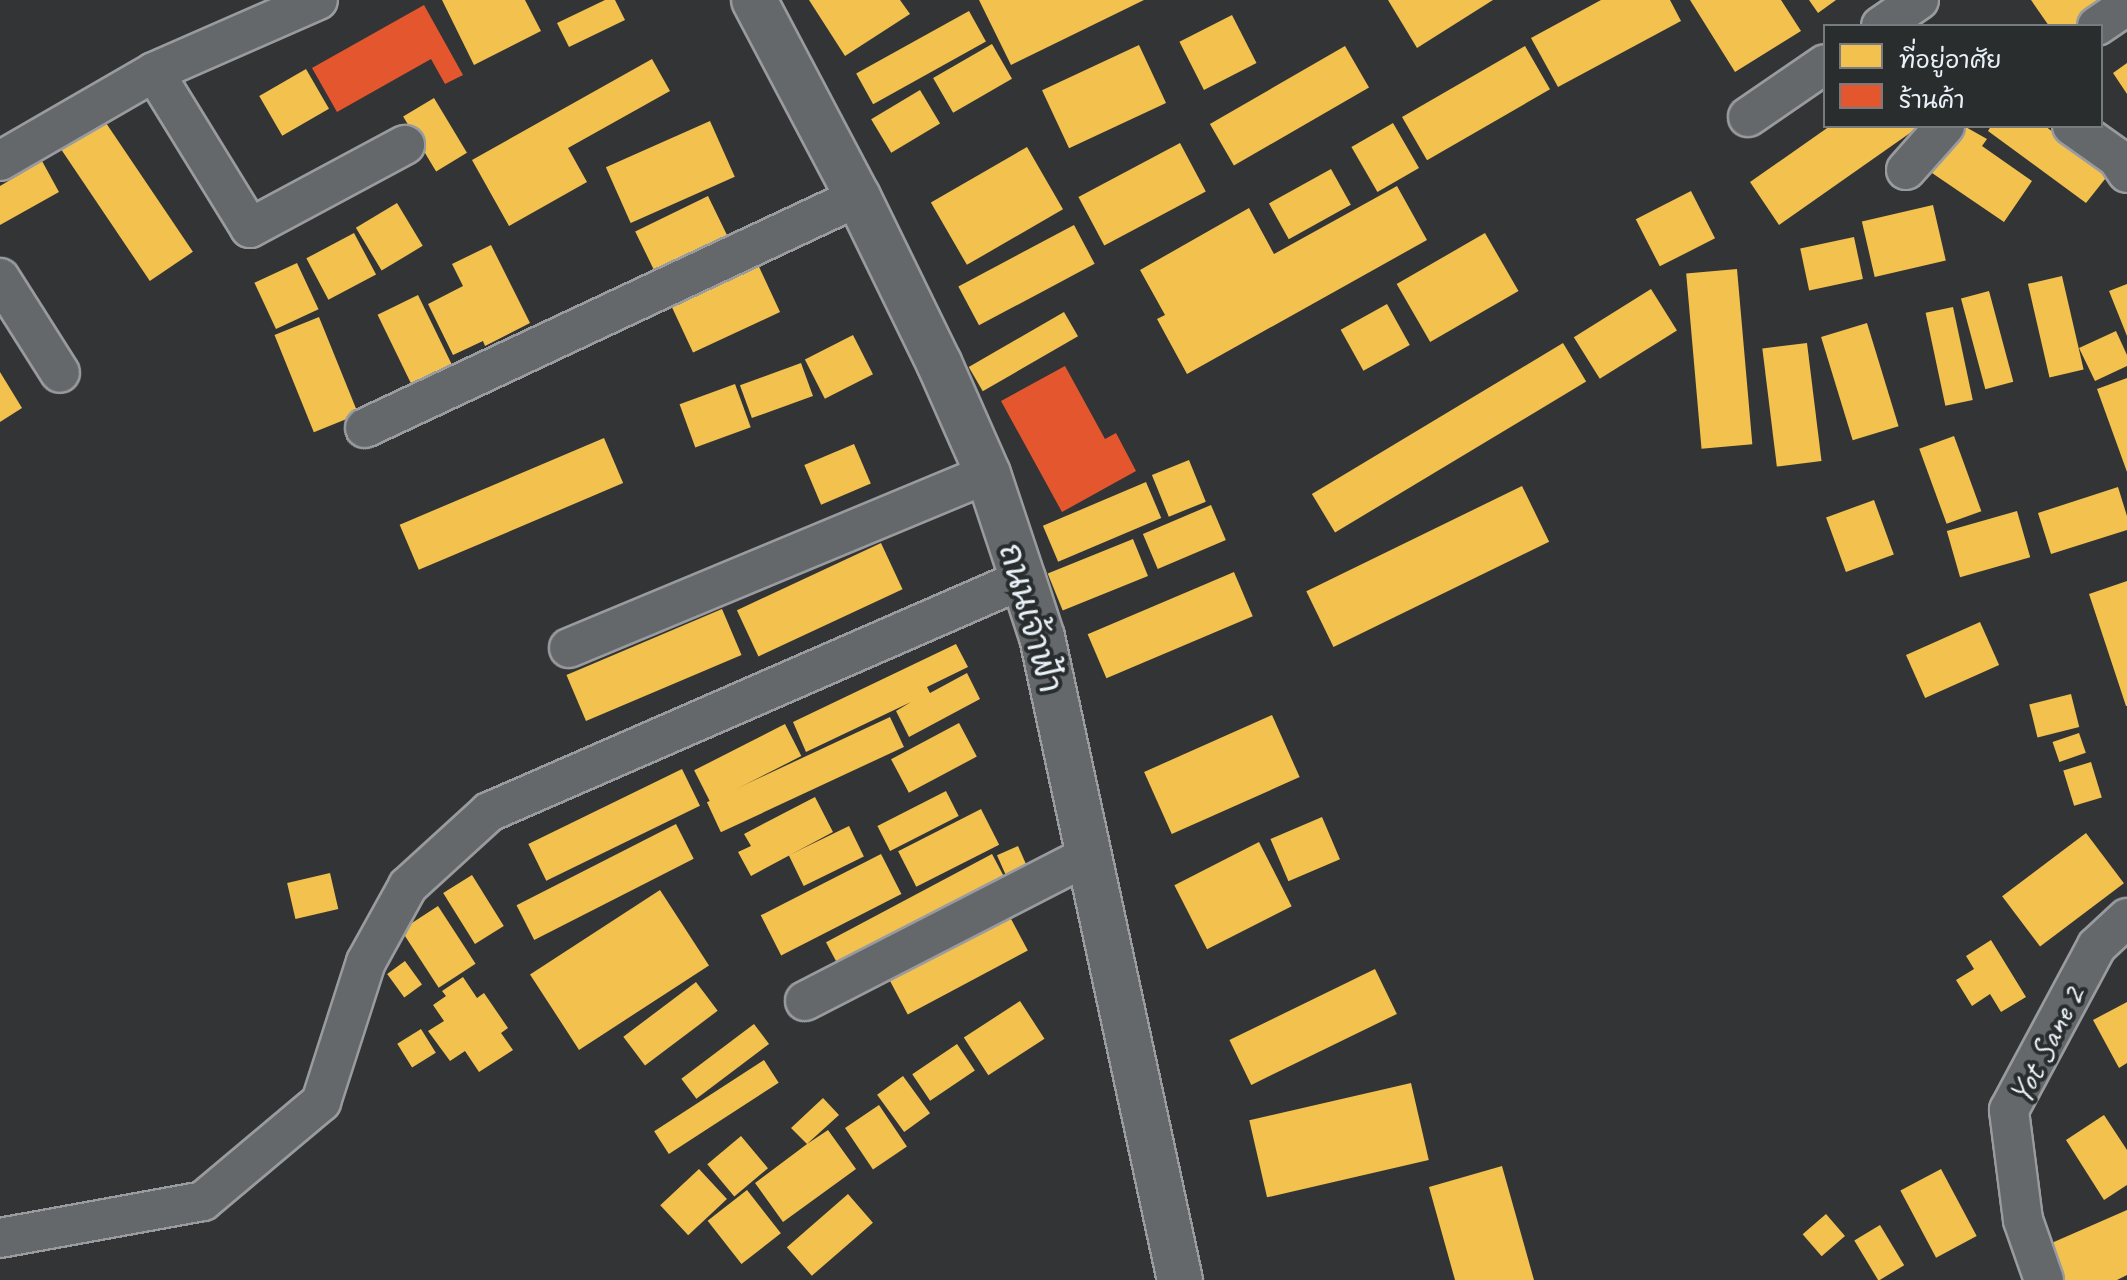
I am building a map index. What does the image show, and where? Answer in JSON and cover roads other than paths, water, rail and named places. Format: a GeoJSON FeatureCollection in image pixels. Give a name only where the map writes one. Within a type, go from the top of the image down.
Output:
{"type":"FeatureCollection","features":[{"type":"Feature","properties":{"kind":"main road","name":"ถนนเจ้าฟ้า"},"geometry":{"type":"LineString","coordinates":[[754,0],[858,197],[939,363],[988,474],[1023,579],[1042,637],[1180,1280]]}},
{"type":"Feature","properties":{"kind":"street"},"geometry":{"type":"LineString","coordinates":[[0,161],[154,72],[318,0]]}},
{"type":"Feature","properties":{"kind":"street"},"geometry":{"type":"LineString","coordinates":[[1884,24],[1919,0]]}},
{"type":"Feature","properties":{"kind":"street"},"geometry":{"type":"LineString","coordinates":[[2100,24],[2127,6]]}},
{"type":"Feature","properties":{"kind":"street"},"geometry":{"type":"LineString","coordinates":[[1748,117],[1823,65]]}},
{"type":"Feature","properties":{"kind":"street"},"geometry":{"type":"LineString","coordinates":[[154,72],[250,228],[405,145]]}},
{"type":"Feature","properties":{"kind":"street"},"geometry":{"type":"LineString","coordinates":[[1906,170],[1943,128]]}},
{"type":"Feature","properties":{"kind":"street"},"geometry":{"type":"LineString","coordinates":[[2075,128],[2117,158],[2127,173]]}},
{"type":"Feature","properties":{"kind":"street"},"geometry":{"type":"LineString","coordinates":[[365,428],[858,197]]}},
{"type":"Feature","properties":{"kind":"street"},"geometry":{"type":"LineString","coordinates":[[0,278],[60,373]]}},
{"type":"Feature","properties":{"kind":"street"},"geometry":{"type":"LineString","coordinates":[[569,648],[988,474]]}},
{"type":"Feature","properties":{"kind":"street"},"geometry":{"type":"LineString","coordinates":[[0,1238],[203,1201],[321,1102],[366,962],[408,886],[489,812],[1023,579]]}},
{"type":"Feature","properties":{"kind":"street"},"geometry":{"type":"LineString","coordinates":[[805,1001],[1087,856]]}},
{"type":"Feature","properties":{"kind":"street","name":"Yot Sane 2"},"geometry":{"type":"LineString","coordinates":[[2044,1280],[2023,1220],[2009,1110],[2097,946],[2127,918]]}}]}
